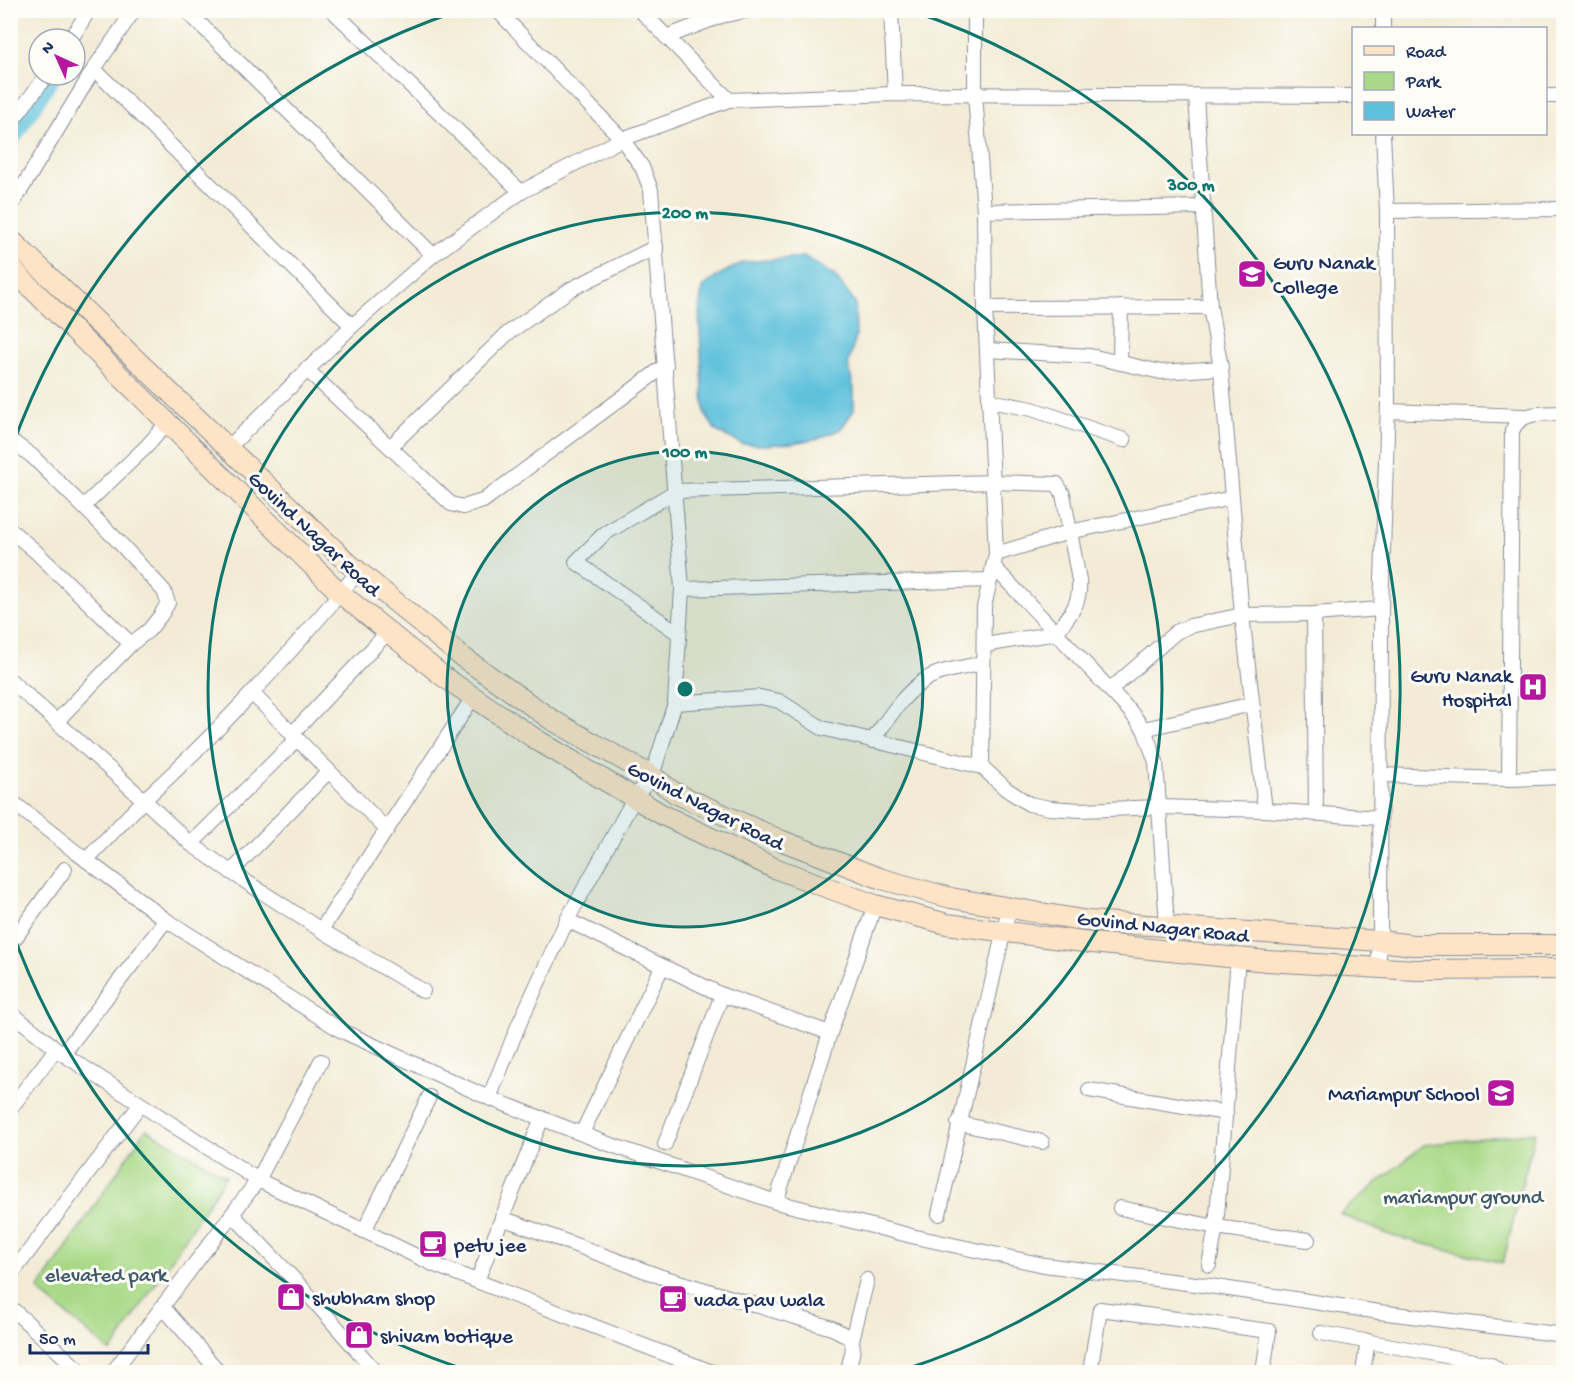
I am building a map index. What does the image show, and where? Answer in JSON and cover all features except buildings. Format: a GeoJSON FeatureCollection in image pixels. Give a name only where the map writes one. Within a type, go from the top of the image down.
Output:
{"type":"FeatureCollection","features":[{"type":"Feature","properties":{"kind":"main road","name":"Govind Nagar Road"},"geometry":{"type":"LineString","coordinates":[[10,238],[358,572],[461,656],[552,720],[652,776],[675,793],[780,840],[872,875],[951,898],[1009,908],[1088,921],[1413,945],[1563,945]]}},
{"type":"Feature","properties":{"kind":"main road","name":"Govind Nagar Road"},"geometry":{"type":"LineString","coordinates":[[10,267],[340,593],[444,677],[537,740],[663,814],[774,868],[875,905],[947,924],[1004,932],[1238,958],[1378,968],[1563,969]]}},
{"type":"Feature","properties":{"kind":"street"},"geometry":{"type":"LineString","coordinates":[[78,27],[89,10]]}},
{"type":"Feature","properties":{"kind":"street"},"geometry":{"type":"LineString","coordinates":[[10,208],[94,69],[134,10]]}},
{"type":"Feature","properties":{"kind":"street"},"geometry":{"type":"LineString","coordinates":[[186,10],[433,255]]}},
{"type":"Feature","properties":{"kind":"street"},"geometry":{"type":"LineString","coordinates":[[332,10],[521,192]]}},
{"type":"Feature","properties":{"kind":"street"},"geometry":{"type":"LineString","coordinates":[[489,1098],[519,1024],[567,920],[635,797],[652,776],[675,703],[682,589],[651,190],[642,167],[622,139],[497,10]]}},
{"type":"Feature","properties":{"kind":"street"},"geometry":{"type":"LineString","coordinates":[[640,10],[729,100]]}},
{"type":"Feature","properties":{"kind":"street"},"geometry":{"type":"LineString","coordinates":[[666,37],[722,16],[750,10]]}},
{"type":"Feature","properties":{"kind":"street"},"geometry":{"type":"LineString","coordinates":[[891,10],[895,94]]}},
{"type":"Feature","properties":{"kind":"street"},"geometry":{"type":"LineString","coordinates":[[975,10],[975,94],[984,211],[985,308],[994,482],[993,567],[984,607],[982,767]]}},
{"type":"Feature","properties":{"kind":"street"},"geometry":{"type":"LineString","coordinates":[[1383,10],[1383,27]]}},
{"type":"Feature","properties":{"kind":"street"},"geometry":{"type":"LineString","coordinates":[[94,69],[352,326]]}},
{"type":"Feature","properties":{"kind":"street"},"geometry":{"type":"LineString","coordinates":[[10,124],[38,87]]}},
{"type":"Feature","properties":{"kind":"street"},"geometry":{"type":"LineString","coordinates":[[228,448],[306,369],[433,255],[521,192],[622,139],[729,100],[895,94],[1352,96]]}},
{"type":"Feature","properties":{"kind":"street"},"geometry":{"type":"LineString","coordinates":[[1196,96],[1210,307],[1221,368],[1242,615],[1266,810]]}},
{"type":"Feature","properties":{"kind":"street"},"geometry":{"type":"LineString","coordinates":[[1547,96],[1563,96]]}},
{"type":"Feature","properties":{"kind":"street"},"geometry":{"type":"LineString","coordinates":[[1378,968],[1381,609],[1388,411],[1387,211],[1383,135]]}},
{"type":"Feature","properties":{"kind":"street"},"geometry":{"type":"LineString","coordinates":[[984,211],[1205,207]]}},
{"type":"Feature","properties":{"kind":"street"},"geometry":{"type":"LineString","coordinates":[[1387,211],[1563,209]]}},
{"type":"Feature","properties":{"kind":"street"},"geometry":{"type":"LineString","coordinates":[[390,447],[508,333],[571,289],[656,248]]}},
{"type":"Feature","properties":{"kind":"street"},"geometry":{"type":"LineString","coordinates":[[1120,363],[1121,307]]}},
{"type":"Feature","properties":{"kind":"street"},"geometry":{"type":"LineString","coordinates":[[985,308],[1210,307]]}},
{"type":"Feature","properties":{"kind":"street"},"geometry":{"type":"LineString","coordinates":[[988,350],[1090,356],[1161,372],[1221,368]]}},
{"type":"Feature","properties":{"kind":"street"},"geometry":{"type":"LineString","coordinates":[[306,369],[451,504],[463,507],[483,501],[666,365]]}},
{"type":"Feature","properties":{"kind":"street"},"geometry":{"type":"LineString","coordinates":[[989,401],[1032,409],[1124,440]]}},
{"type":"Feature","properties":{"kind":"street"},"geometry":{"type":"LineString","coordinates":[[1388,411],[1523,416],[1563,413]]}},
{"type":"Feature","properties":{"kind":"street"},"geometry":{"type":"LineString","coordinates":[[1509,779],[1512,431],[1523,416]]}},
{"type":"Feature","properties":{"kind":"street"},"geometry":{"type":"LineString","coordinates":[[84,506],[147,446],[167,423]]}},
{"type":"Feature","properties":{"kind":"street"},"geometry":{"type":"LineString","coordinates":[[10,440],[32,456],[84,506],[164,591],[168,603],[148,630],[131,644],[57,720]]}},
{"type":"Feature","properties":{"kind":"street"},"geometry":{"type":"LineString","coordinates":[[678,633],[576,562],[604,534],[676,491],[994,482],[1057,484],[1063,494],[1080,594],[1074,608],[1056,633],[985,645]]}},
{"type":"Feature","properties":{"kind":"street"},"geometry":{"type":"LineString","coordinates":[[682,589],[993,567],[1069,532],[1232,498]]}},
{"type":"Feature","properties":{"kind":"street"},"geometry":{"type":"LineString","coordinates":[[10,530],[34,550],[131,644]]}},
{"type":"Feature","properties":{"kind":"street"},"geometry":{"type":"LineString","coordinates":[[993,567],[1129,710],[1144,729],[1156,762],[1167,926]]}},
{"type":"Feature","properties":{"kind":"street"},"geometry":{"type":"LineString","coordinates":[[86,860],[252,693],[358,572]]}},
{"type":"Feature","properties":{"kind":"street"},"geometry":{"type":"LineString","coordinates":[[1110,690],[1176,632],[1190,626],[1242,615],[1314,614],[1381,609]]}},
{"type":"Feature","properties":{"kind":"street"},"geometry":{"type":"LineString","coordinates":[[1314,614],[1316,814]]}},
{"type":"Feature","properties":{"kind":"street"},"geometry":{"type":"LineString","coordinates":[[191,844],[295,736],[388,632]]}},
{"type":"Feature","properties":{"kind":"street"},"geometry":{"type":"LineString","coordinates":[[872,741],[911,691],[929,677],[983,663]]}},
{"type":"Feature","properties":{"kind":"street"},"geometry":{"type":"LineString","coordinates":[[10,680],[57,720],[191,844],[321,930],[423,991]]}},
{"type":"Feature","properties":{"kind":"street"},"geometry":{"type":"LineString","coordinates":[[252,693],[387,830]]}},
{"type":"Feature","properties":{"kind":"street"},"geometry":{"type":"LineString","coordinates":[[321,930],[474,696]]}},
{"type":"Feature","properties":{"kind":"street"},"geometry":{"type":"LineString","coordinates":[[675,703],[760,697],[779,701],[822,728],[982,767],[1006,789],[1029,804],[1050,808],[1081,810],[1160,807],[1266,810],[1380,818]]}},
{"type":"Feature","properties":{"kind":"street"},"geometry":{"type":"LineString","coordinates":[[1144,729],[1252,704]]}},
{"type":"Feature","properties":{"kind":"street"},"geometry":{"type":"LineString","coordinates":[[231,872],[329,771]]}},
{"type":"Feature","properties":{"kind":"street"},"geometry":{"type":"LineString","coordinates":[[1380,776],[1509,779],[1563,777]]}},
{"type":"Feature","properties":{"kind":"street"},"geometry":{"type":"LineString","coordinates":[[10,800],[166,920],[342,1031],[489,1098],[776,1202],[916,1237],[1044,1265],[1203,1285],[1379,1312],[1563,1335]]}},
{"type":"Feature","properties":{"kind":"street"},"geometry":{"type":"LineString","coordinates":[[10,945],[65,869]]}},
{"type":"Feature","properties":{"kind":"street"},"geometry":{"type":"LineString","coordinates":[[776,1202],[830,1033],[875,905]]}},
{"type":"Feature","properties":{"kind":"street"},"geometry":{"type":"LineString","coordinates":[[939,1215],[958,1123],[1009,908]]}},
{"type":"Feature","properties":{"kind":"street"},"geometry":{"type":"LineString","coordinates":[[10,1109],[166,920]]}},
{"type":"Feature","properties":{"kind":"street"},"geometry":{"type":"LineString","coordinates":[[567,920],[722,995],[830,1033]]}},
{"type":"Feature","properties":{"kind":"street"},"geometry":{"type":"LineString","coordinates":[[1209,1265],[1216,1227],[1238,958]]}},
{"type":"Feature","properties":{"kind":"street"},"geometry":{"type":"LineString","coordinates":[[582,1133],[663,967]]}},
{"type":"Feature","properties":{"kind":"street"},"geometry":{"type":"LineString","coordinates":[[665,1144],[722,995]]}},
{"type":"Feature","properties":{"kind":"street"},"geometry":{"type":"LineString","coordinates":[[10,1012],[59,1051],[258,1180],[435,1265],[706,1372]]}},
{"type":"Feature","properties":{"kind":"street"},"geometry":{"type":"LineString","coordinates":[[113,1372],[258,1180],[321,1061]]}},
{"type":"Feature","properties":{"kind":"street"},"geometry":{"type":"LineString","coordinates":[[1089,1090],[1226,1113]]}},
{"type":"Feature","properties":{"kind":"street"},"geometry":{"type":"LineString","coordinates":[[364,1231],[429,1097]]}},
{"type":"Feature","properties":{"kind":"street"},"geometry":{"type":"LineString","coordinates":[[10,1276],[140,1105]]}},
{"type":"Feature","properties":{"kind":"street"},"geometry":{"type":"LineString","coordinates":[[477,1281],[542,1118]]}},
{"type":"Feature","properties":{"kind":"street"},"geometry":{"type":"LineString","coordinates":[[958,1123],[1042,1142]]}},
{"type":"Feature","properties":{"kind":"street"},"geometry":{"type":"LineString","coordinates":[[1120,1208],[1216,1227],[1308,1240]]}},
{"type":"Feature","properties":{"kind":"street"},"geometry":{"type":"LineString","coordinates":[[232,1214],[376,1372]]}},
{"type":"Feature","properties":{"kind":"street"},"geometry":{"type":"LineString","coordinates":[[502,1218],[662,1277],[832,1328],[848,1335],[854,1348],[847,1372]]}},
{"type":"Feature","properties":{"kind":"street"},"geometry":{"type":"LineString","coordinates":[[852,1340],[867,1280]]}},
{"type":"Feature","properties":{"kind":"street"},"geometry":{"type":"LineString","coordinates":[[10,1307],[81,1372]]}},
{"type":"Feature","properties":{"kind":"street"},"geometry":{"type":"LineString","coordinates":[[163,1307],[219,1372]]}},
{"type":"Feature","properties":{"kind":"street"},"geometry":{"type":"LineString","coordinates":[[1090,1372],[1100,1309],[1269,1331],[1263,1372]]}},
{"type":"Feature","properties":{"kind":"street"},"geometry":{"type":"LineString","coordinates":[[1321,1333],[1490,1364],[1501,1372]]}},
{"type":"Feature","properties":{"kind":"street"},"geometry":{"type":"LineString","coordinates":[[1363,1372],[1368,1341]]}},
{"type":"Feature","properties":{"kind":"green space","name":"elevated park"},"geometry":{"type":"Polygon","coordinates":[[[146,1129],[226,1176],[111,1352],[38,1290],[146,1129]]]}},
{"type":"Feature","properties":{"kind":"green space","name":"mariampur ground"},"geometry":{"type":"Polygon","coordinates":[[[1535,1132],[1503,1263],[1392,1236],[1340,1214],[1424,1145],[1535,1132]]]}},
{"type":"Feature","properties":{"kind":"water"},"geometry":{"type":"Polygon","coordinates":[[[805,257],[835,276],[855,303],[856,336],[848,365],[854,389],[854,410],[841,429],[820,438],[793,443],[742,444],[716,431],[705,414],[699,312],[702,288],[719,275],[744,262],[805,257]]]}},
{"type":"Feature","properties":{"kind":"waterway"},"geometry":{"type":"LineString","coordinates":[[10,143],[46,87]]}},
{"type":"Feature","properties":{"kind":"place","name":"Guru Nanak College"},"geometry":{"type":"Point","coordinates":[1252,274]}},
{"type":"Feature","properties":{"kind":"place","name":"Guru Nanak Hospital"},"geometry":{"type":"Point","coordinates":[1533,687]}},
{"type":"Feature","properties":{"kind":"place","name":"Mariampur School"},"geometry":{"type":"Point","coordinates":[1501,1093]}},
{"type":"Feature","properties":{"kind":"place","name":"petu jee"},"geometry":{"type":"Point","coordinates":[433,1244]}},
{"type":"Feature","properties":{"kind":"place","name":"shubham shop"},"geometry":{"type":"Point","coordinates":[291,1297]}},
{"type":"Feature","properties":{"kind":"place","name":"vada pav wala"},"geometry":{"type":"Point","coordinates":[673,1299]}},
{"type":"Feature","properties":{"kind":"place","name":"shivam botique"},"geometry":{"type":"Point","coordinates":[359,1335]}}]}
